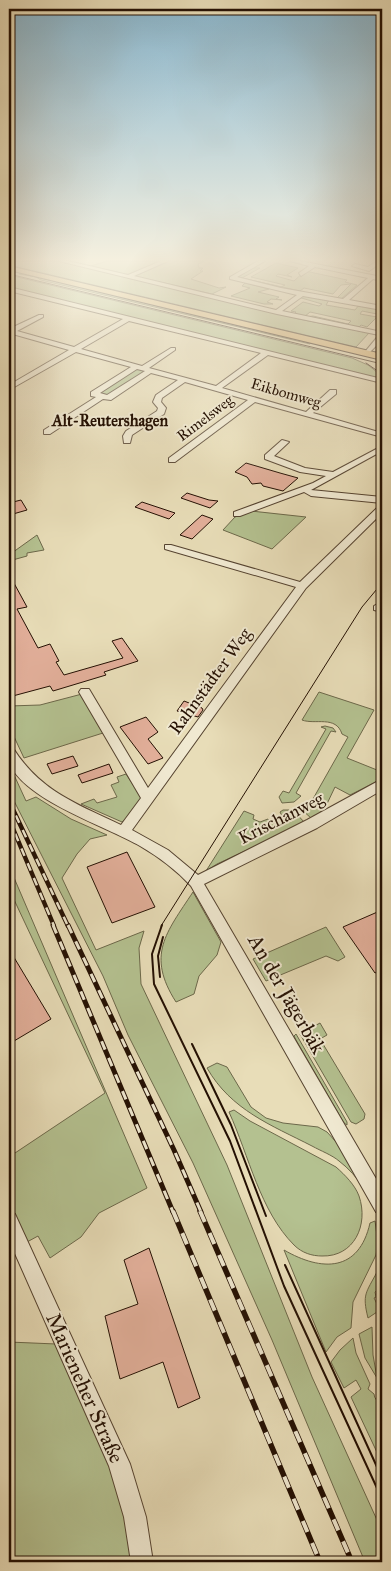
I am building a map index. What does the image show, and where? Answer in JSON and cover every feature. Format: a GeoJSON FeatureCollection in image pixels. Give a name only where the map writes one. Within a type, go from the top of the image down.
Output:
{"type":"FeatureCollection","features":[{"type":"Feature","properties":{"kind":"main road"},"geometry":{"type":"LineString","coordinates":[[288,334],[382,357]]}},
{"type":"Feature","properties":{"kind":"street","name":"Eikbomweg"},"geometry":{"type":"LineString","coordinates":[[19,334],[382,435]]}},
{"type":"Feature","properties":{"kind":"street"},"geometry":{"type":"LineString","coordinates":[[9,388],[101,334]]}},
{"type":"Feature","properties":{"kind":"street"},"geometry":{"type":"LineString","coordinates":[[195,334],[382,382]]}},
{"type":"Feature","properties":{"kind":"street"},"geometry":{"type":"LineString","coordinates":[[367,353],[382,335]]}},
{"type":"Feature","properties":{"kind":"street"},"geometry":{"type":"LineString","coordinates":[[144,368],[108,398],[94,394],[144,368],[173,349]]}},
{"type":"Feature","properties":{"kind":"street"},"geometry":{"type":"LineString","coordinates":[[218,388],[267,352]]}},
{"type":"Feature","properties":{"kind":"street"},"geometry":{"type":"LineString","coordinates":[[127,441],[127,436],[161,412],[162,408],[157,402],[159,397],[185,379]]}},
{"type":"Feature","properties":{"kind":"street"},"geometry":{"type":"LineString","coordinates":[[308,414],[332,392]]}},
{"type":"Feature","properties":{"kind":"street"},"geometry":{"type":"LineString","coordinates":[[47,432],[102,396]]}},
{"type":"Feature","properties":{"kind":"street","name":"Rimelsweg"},"geometry":{"type":"LineString","coordinates":[[172,460],[254,399]]}},
{"type":"Feature","properties":{"kind":"street"},"geometry":{"type":"LineString","coordinates":[[285,442],[268,457],[303,470],[335,475]]}},
{"type":"Feature","properties":{"kind":"street"},"geometry":{"type":"LineString","coordinates":[[236,514],[304,489],[335,475],[382,448]]}},
{"type":"Feature","properties":{"kind":"street"},"geometry":{"type":"LineString","coordinates":[[304,489],[311,493],[382,500]]}},
{"type":"Feature","properties":{"kind":"street","name":"Rahnstädter Weg"},"geometry":{"type":"LineString","coordinates":[[124,831],[302,586],[382,508]]}},
{"type":"Feature","properties":{"kind":"street"},"geometry":{"type":"LineString","coordinates":[[168,546],[302,586]]}},
{"type":"Feature","properties":{"kind":"street"},"geometry":{"type":"LineString","coordinates":[[85,692],[148,798]]}},
{"type":"Feature","properties":{"kind":"street","name":"An der Jägerbäk"},"geometry":{"type":"LineString","coordinates":[[9,751],[21,770],[34,784],[50,796],[74,810],[124,831],[158,850],[196,882],[382,1206]]}},
{"type":"Feature","properties":{"kind":"street","name":"Krischanweg"},"geometry":{"type":"LineString","coordinates":[[196,882],[312,824],[382,784]]}},
{"type":"Feature","properties":{"kind":"street","name":"Marieneher Straße"},"geometry":{"type":"LineString","coordinates":[[9,1220],[119,1464],[134,1517],[142,1562]]}},
{"type":"Feature","properties":{"kind":"green space"},"geometry":{"type":"Polygon","coordinates":[[[193,334],[254,334],[352,358],[368,365],[382,376],[382,381],[193,334]]]}},
{"type":"Feature","properties":{"kind":"green space"},"geometry":{"type":"Polygon","coordinates":[[[269,334],[279,334],[312,342],[310,344],[269,334]]]}},
{"type":"Feature","properties":{"kind":"green space"},"geometry":{"type":"Polygon","coordinates":[[[302,334],[368,334],[356,347],[302,334]]]}},
{"type":"Feature","properties":{"kind":"green space"},"geometry":{"type":"Polygon","coordinates":[[[138,367],[150,371],[108,397],[98,393],[138,367]]]}},
{"type":"Feature","properties":{"kind":"green space"},"geometry":{"type":"Polygon","coordinates":[[[251,511],[306,517],[272,549],[223,530],[235,517],[251,511]]]}},
{"type":"Feature","properties":{"kind":"green space"},"geometry":{"type":"Polygon","coordinates":[[[37,535],[44,550],[27,553],[27,556],[9,561],[9,555],[37,535]]]}},
{"type":"Feature","properties":{"kind":"green space"},"geometry":{"type":"Polygon","coordinates":[[[319,692],[374,710],[347,758],[382,772],[378,781],[350,795],[335,787],[325,808],[312,819],[300,808],[304,804],[309,806],[348,737],[342,734],[335,724],[302,720],[319,692]]]}},
{"type":"Feature","properties":{"kind":"green space"},"geometry":{"type":"Polygon","coordinates":[[[82,694],[103,733],[24,758],[9,726],[9,706],[40,705],[82,694]]]}},
{"type":"Feature","properties":{"kind":"green space"},"geometry":{"type":"Polygon","coordinates":[[[321,727],[333,728],[336,732],[331,731],[296,793],[301,796],[294,802],[282,803],[279,797],[283,791],[289,793],[326,729],[321,727]]]}},
{"type":"Feature","properties":{"kind":"green space"},"geometry":{"type":"Polygon","coordinates":[[[9,764],[26,801],[36,797],[71,819],[107,835],[90,839],[77,854],[62,878],[96,950],[144,931],[139,948],[141,984],[227,1165],[312,1377],[382,1531],[382,1562],[365,1562],[272,1340],[193,1163],[128,1035],[103,976],[12,797],[9,789],[9,764]]]}},
{"type":"Feature","properties":{"kind":"green space"},"geometry":{"type":"Polygon","coordinates":[[[126,774],[142,798],[128,818],[122,822],[81,804],[94,799],[97,803],[117,797],[111,785],[119,782],[117,777],[126,774]]]}},
{"type":"Feature","properties":{"kind":"green space"},"geometry":{"type":"Polygon","coordinates":[[[283,810],[293,810],[305,823],[206,871],[244,811],[254,815],[253,819],[260,822],[268,819],[271,823],[283,818],[280,812],[283,810]]]}},
{"type":"Feature","properties":{"kind":"green space"},"geometry":{"type":"Polygon","coordinates":[[[9,866],[147,1188],[99,1213],[81,1237],[50,1258],[38,1236],[27,1242],[9,1203],[9,1157],[105,1093],[9,889],[9,866]]]}},
{"type":"Feature","properties":{"kind":"green space"},"geometry":{"type":"Polygon","coordinates":[[[193,892],[221,942],[217,955],[199,976],[194,994],[176,1002],[162,971],[161,957],[168,932],[193,892]]]}},
{"type":"Feature","properties":{"kind":"green space"},"geometry":{"type":"Polygon","coordinates":[[[326,927],[345,957],[338,961],[326,956],[266,981],[253,959],[326,927]]]}},
{"type":"Feature","properties":{"kind":"green space"},"geometry":{"type":"Polygon","coordinates":[[[320,1023],[327,1035],[320,1039],[365,1114],[364,1119],[356,1124],[351,1122],[300,1034],[320,1023]]]}},
{"type":"Feature","properties":{"kind":"green space"},"geometry":{"type":"Polygon","coordinates":[[[296,1034],[347,1125],[344,1123],[296,1040],[294,1036],[296,1034]]]}},
{"type":"Feature","properties":{"kind":"green space"},"geometry":{"type":"Polygon","coordinates":[[[217,1063],[227,1067],[251,1107],[266,1118],[283,1123],[318,1127],[327,1132],[337,1143],[379,1209],[382,1219],[358,1180],[339,1161],[253,1115],[228,1095],[207,1068],[217,1063]]]}},
{"type":"Feature","properties":{"kind":"green space"},"geometry":{"type":"Polygon","coordinates":[[[234,1110],[250,1121],[336,1167],[349,1180],[359,1196],[362,1218],[356,1237],[343,1251],[333,1255],[322,1256],[307,1254],[294,1245],[282,1231],[272,1216],[256,1182],[229,1112],[234,1110]]]}},
{"type":"Feature","properties":{"kind":"green space"},"geometry":{"type":"Polygon","coordinates":[[[375,1221],[378,1243],[376,1255],[353,1302],[351,1328],[337,1337],[326,1352],[284,1250],[312,1262],[337,1263],[348,1259],[357,1251],[365,1239],[370,1223],[375,1221]]]}},
{"type":"Feature","properties":{"kind":"green space"},"geometry":{"type":"Polygon","coordinates":[[[382,1267],[382,1287],[375,1292],[376,1297],[374,1298],[380,1310],[368,1318],[365,1304],[366,1294],[377,1272],[381,1272],[382,1267]]]}},
{"type":"Feature","properties":{"kind":"green space"},"geometry":{"type":"Polygon","coordinates":[[[372,1327],[373,1355],[377,1378],[365,1358],[359,1334],[372,1327]]]}},
{"type":"Feature","properties":{"kind":"green space"},"geometry":{"type":"Polygon","coordinates":[[[353,1338],[356,1353],[370,1384],[368,1389],[374,1394],[380,1407],[382,1420],[382,1463],[351,1397],[361,1389],[356,1380],[344,1388],[331,1362],[353,1338]]]}},
{"type":"Feature","properties":{"kind":"green space"},"geometry":{"type":"Polygon","coordinates":[[[9,1342],[56,1344],[111,1467],[126,1521],[133,1562],[9,1562],[9,1342]]]}},
{"type":"Feature","properties":{"kind":"building"},"geometry":{"type":"Polygon","coordinates":[[[246,463],[298,478],[283,491],[263,486],[261,483],[252,484],[247,477],[235,472],[246,463]]]}},
{"type":"Feature","properties":{"kind":"building"},"geometry":{"type":"Polygon","coordinates":[[[187,493],[218,501],[210,508],[181,498],[187,493]]]}},
{"type":"Feature","properties":{"kind":"building"},"geometry":{"type":"Polygon","coordinates":[[[21,500],[27,510],[13,514],[9,503],[21,500]]]}},
{"type":"Feature","properties":{"kind":"building"},"geometry":{"type":"Polygon","coordinates":[[[142,502],[175,513],[169,519],[135,507],[142,502]]]}},
{"type":"Feature","properties":{"kind":"building"},"geometry":{"type":"Polygon","coordinates":[[[202,515],[213,519],[192,539],[180,535],[202,515]]]}},
{"type":"Feature","properties":{"kind":"building"},"geometry":{"type":"Polygon","coordinates":[[[9,574],[27,607],[17,609],[38,648],[50,644],[59,661],[56,662],[64,675],[123,658],[112,641],[122,638],[138,661],[104,672],[106,675],[53,691],[50,686],[9,697],[9,574]]]}},
{"type":"Feature","properties":{"kind":"building"},"geometry":{"type":"Polygon","coordinates":[[[184,701],[202,708],[203,710],[198,717],[177,711],[184,701]]]}},
{"type":"Feature","properties":{"kind":"building"},"geometry":{"type":"Polygon","coordinates":[[[146,717],[158,732],[148,739],[163,758],[148,764],[120,727],[146,717]]]}},
{"type":"Feature","properties":{"kind":"building"},"geometry":{"type":"Polygon","coordinates":[[[73,756],[78,766],[52,774],[47,764],[73,756]]]}},
{"type":"Feature","properties":{"kind":"building"},"geometry":{"type":"Polygon","coordinates":[[[109,764],[113,773],[82,783],[78,775],[109,764]]]}},
{"type":"Feature","properties":{"kind":"building"},"geometry":{"type":"Polygon","coordinates":[[[127,852],[155,907],[112,923],[87,867],[127,852]]]}},
{"type":"Feature","properties":{"kind":"building"},"geometry":{"type":"Polygon","coordinates":[[[382,910],[382,970],[375,973],[343,927],[382,910]]]}},
{"type":"Feature","properties":{"kind":"building"},"geometry":{"type":"Polygon","coordinates":[[[9,949],[51,1019],[9,1044],[9,949]]]}},
{"type":"Feature","properties":{"kind":"building"},"geometry":{"type":"Polygon","coordinates":[[[149,1248],[200,1398],[178,1408],[163,1362],[120,1379],[105,1316],[138,1304],[124,1260],[149,1248]]]}},
{"type":"Feature","properties":{"kind":"tram line"},"geometry":{"type":"LineString","coordinates":[[259,334],[382,364]]}},
{"type":"Feature","properties":{"kind":"tram line"},"geometry":{"type":"LineString","coordinates":[[366,363],[382,374]]}},
{"type":"Feature","properties":{"kind":"tram line"},"geometry":{"type":"LineString","coordinates":[[161,926],[362,607],[382,583]]}},
{"type":"Feature","properties":{"kind":"tram line"},"geometry":{"type":"LineString","coordinates":[[162,925],[152,954],[154,984],[230,1141],[284,1286],[382,1499]]}},
{"type":"Feature","properties":{"kind":"tram line"},"geometry":{"type":"LineString","coordinates":[[160,977],[158,956],[163,937]]}},
{"type":"Feature","properties":{"kind":"tram line"},"geometry":{"type":"LineString","coordinates":[[192,1044],[231,1125],[266,1216]]}},
{"type":"Feature","properties":{"kind":"tram line"},"geometry":{"type":"LineString","coordinates":[[285,1265],[382,1478]]}},
{"type":"Feature","properties":{"kind":"railway"},"geometry":{"type":"LineString","coordinates":[[9,801],[68,926]]}},
{"type":"Feature","properties":{"kind":"railway"},"geometry":{"type":"LineString","coordinates":[[9,819],[54,926]]}},
{"type":"Feature","properties":{"kind":"railway"},"geometry":{"type":"LineString","coordinates":[[53,925],[173,1212]]}},
{"type":"Feature","properties":{"kind":"railway"},"geometry":{"type":"LineString","coordinates":[[68,925],[174,1150],[201,1212]]}},
{"type":"Feature","properties":{"kind":"railway"},"geometry":{"type":"LineString","coordinates":[[173,1211],[320,1562]]}},
{"type":"Feature","properties":{"kind":"railway"},"geometry":{"type":"LineString","coordinates":[[200,1211],[352,1562]]}},
{"type":"Feature","properties":{"kind":"district","name":"Alt-Reutershagen"},"geometry":{"type":"Point","coordinates":[110,420]}}]}
